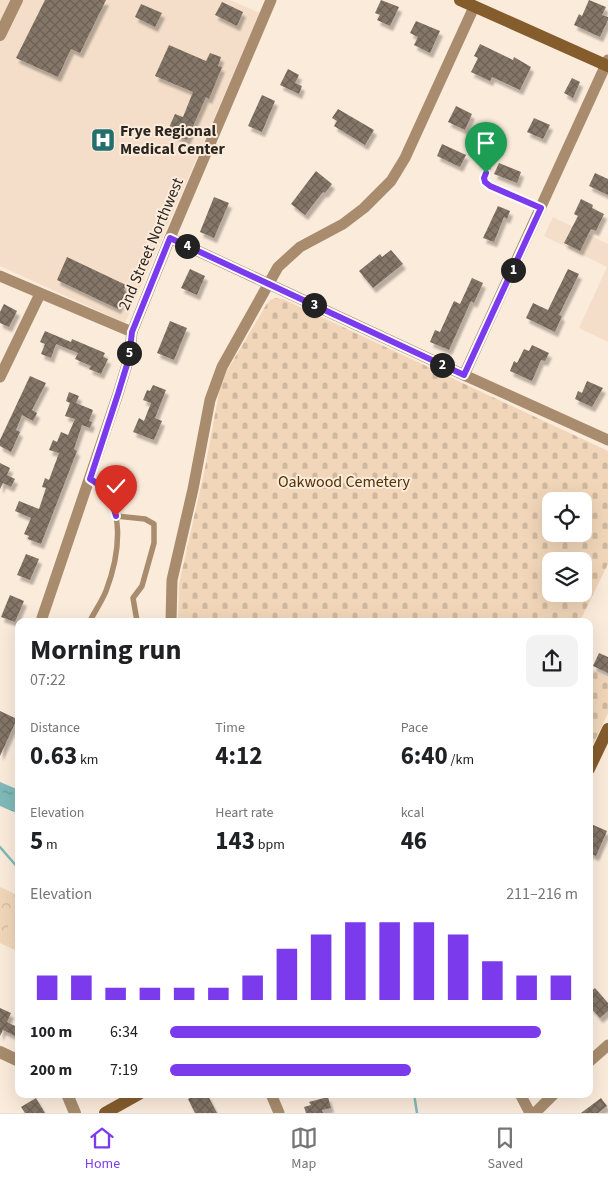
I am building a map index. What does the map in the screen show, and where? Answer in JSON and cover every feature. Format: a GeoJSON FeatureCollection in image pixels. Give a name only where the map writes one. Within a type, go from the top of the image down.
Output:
{"type":"FeatureCollection","features":[{"type":"Feature","properties":{"kind":"main road"},"geometry":{"type":"LineString","coordinates":[[460,0],[476,3],[607,63]]}},
{"type":"Feature","properties":{"kind":"main road"},"geometry":{"type":"LineString","coordinates":[[593,761],[608,729]]}},
{"type":"Feature","properties":{"kind":"main road"},"geometry":{"type":"LineString","coordinates":[[105,1113],[132,1098]]}},
{"type":"Feature","properties":{"kind":"street"},"geometry":{"type":"LineString","coordinates":[[0,35],[17,0]]}},
{"type":"Feature","properties":{"kind":"street","name":"2nd Street Northwest"},"geometry":{"type":"LineString","coordinates":[[42,618],[121,385],[129,358],[132,332],[271,0]]}},
{"type":"Feature","properties":{"kind":"street"},"geometry":{"type":"LineString","coordinates":[[171,618],[172,580],[213,391],[222,367],[278,267],[300,247],[343,224],[364,208],[391,181],[405,158],[476,3]]}},
{"type":"Feature","properties":{"kind":"street"},"geometry":{"type":"LineString","coordinates":[[464,375],[607,63]]}},
{"type":"Feature","properties":{"kind":"street"},"geometry":{"type":"LineString","coordinates":[[170,238],[608,440]]}},
{"type":"Feature","properties":{"kind":"street"},"geometry":{"type":"LineString","coordinates":[[0,276],[132,332]]}},
{"type":"Feature","properties":{"kind":"street"},"geometry":{"type":"LineString","coordinates":[[0,377],[40,294]]}},
{"type":"Feature","properties":{"kind":"street"},"geometry":{"type":"LineString","coordinates":[[593,1058],[608,1045]]}},
{"type":"Feature","properties":{"kind":"street"},"geometry":{"type":"LineString","coordinates":[[0,1052],[15,1059]]}},
{"type":"Feature","properties":{"kind":"street"},"geometry":{"type":"LineString","coordinates":[[69,1098],[75,1113]]}},
{"type":"Feature","properties":{"kind":"street"},"geometry":{"type":"LineString","coordinates":[[273,1098],[279,1113]]}},
{"type":"Feature","properties":{"kind":"street"},"geometry":{"type":"LineString","coordinates":[[522,1098],[530,1113]]}},
{"type":"Feature","properties":{"kind":"street"},"geometry":{"type":"LineString","coordinates":[[535,1113],[550,1098]]}},
{"type":"Feature","properties":{"kind":"lane"},"geometry":{"type":"LineString","coordinates":[[488,168],[484,178],[485,182],[541,208]]}},
{"type":"Feature","properties":{"kind":"lane"},"geometry":{"type":"LineString","coordinates":[[90,479],[98,483],[112,501],[118,524],[116,556],[106,591],[92,618]]}},
{"type":"Feature","properties":{"kind":"lane"},"geometry":{"type":"LineString","coordinates":[[116,516],[145,519],[154,524],[154,543],[142,586],[132,598],[136,618]]}},
{"type":"Feature","properties":{"kind":"shaded area","name":"Frye Regional Medical Center"},"geometry":{"type":"Polygon","coordinates":[[[0,0],[230,0],[260,13],[125,323],[0,266],[0,0]]]}},
{"type":"Feature","properties":{"kind":"shaded area"},"geometry":{"type":"Polygon","coordinates":[[[553,217],[608,244],[608,342],[579,328],[607,267],[544,236],[553,217]]]}},
{"type":"Feature","properties":{"kind":"green space","name":"Oakwood Cemetery"},"geometry":{"type":"Polygon","coordinates":[[[276,298],[283,299],[608,451],[608,564],[592,597],[592,552],[542,552],[542,602],[589,602],[581,618],[178,618],[179,584],[205,468],[220,387],[227,371],[266,305],[270,300],[276,298]]]}},
{"type":"Feature","properties":{"kind":"green space"},"geometry":{"type":"Polygon","coordinates":[[[593,670],[608,678],[608,713],[593,745],[593,670]]]}},
{"type":"Feature","properties":{"kind":"green space"},"geometry":{"type":"Polygon","coordinates":[[[0,887],[15,894],[15,950],[0,943],[0,887]]]}},
{"type":"Feature","properties":{"kind":"green space"},"geometry":{"type":"Polygon","coordinates":[[[15,911],[15,940],[4,935],[15,911]]]}},
{"type":"Feature","properties":{"kind":"water"},"geometry":{"type":"Polygon","coordinates":[[[0,782],[15,788],[15,812],[0,806],[0,782]]]}},
{"type":"Feature","properties":{"kind":"building"},"geometry":{"type":"Polygon","coordinates":[[[45,0],[106,0],[80,53],[71,49],[58,77],[16,58],[45,0]]]}},
{"type":"Feature","properties":{"kind":"building"},"geometry":{"type":"Polygon","coordinates":[[[381,0],[399,7],[390,26],[377,20],[380,15],[375,13],[381,0]]]}},
{"type":"Feature","properties":{"kind":"building"},"geometry":{"type":"Polygon","coordinates":[[[589,0],[606,7],[602,15],[608,17],[608,20],[600,37],[574,25],[579,14],[582,16],[589,0]]]}},
{"type":"Feature","properties":{"kind":"building"},"geometry":{"type":"Polygon","coordinates":[[[222,2],[243,12],[237,26],[215,15],[222,2]]]}},
{"type":"Feature","properties":{"kind":"building"},"geometry":{"type":"Polygon","coordinates":[[[141,4],[162,13],[155,27],[135,17],[141,4]]]}},
{"type":"Feature","properties":{"kind":"building"},"geometry":{"type":"Polygon","coordinates":[[[416,21],[440,31],[430,53],[414,45],[418,37],[410,33],[416,21]]]}},
{"type":"Feature","properties":{"kind":"building"},"geometry":{"type":"Polygon","coordinates":[[[480,44],[513,60],[514,57],[531,67],[520,90],[492,77],[490,81],[471,72],[478,58],[474,56],[480,44]]]}},
{"type":"Feature","properties":{"kind":"building"},"geometry":{"type":"Polygon","coordinates":[[[169,45],[206,61],[210,53],[221,57],[218,66],[222,67],[209,99],[206,97],[187,140],[167,132],[175,114],[183,117],[193,92],[155,76],[169,45]]]}},
{"type":"Feature","properties":{"kind":"building"},"geometry":{"type":"Polygon","coordinates":[[[288,69],[299,75],[295,83],[302,86],[299,94],[280,85],[288,69]]]}},
{"type":"Feature","properties":{"kind":"building"},"geometry":{"type":"Polygon","coordinates":[[[572,78],[580,82],[573,98],[564,93],[572,78]]]}},
{"type":"Feature","properties":{"kind":"building"},"geometry":{"type":"Polygon","coordinates":[[[262,95],[275,101],[262,132],[248,126],[262,95]]]}},
{"type":"Feature","properties":{"kind":"building"},"geometry":{"type":"Polygon","coordinates":[[[456,106],[472,114],[465,130],[448,122],[456,106]]]}},
{"type":"Feature","properties":{"kind":"building"},"geometry":{"type":"Polygon","coordinates":[[[338,109],[374,130],[365,145],[334,126],[337,121],[332,118],[338,109]]]}},
{"type":"Feature","properties":{"kind":"building"},"geometry":{"type":"Polygon","coordinates":[[[534,118],[550,125],[543,139],[527,132],[534,118]]]}},
{"type":"Feature","properties":{"kind":"building"},"geometry":{"type":"Polygon","coordinates":[[[442,144],[466,155],[460,167],[437,156],[442,144]]]}},
{"type":"Feature","properties":{"kind":"building"},"geometry":{"type":"Polygon","coordinates":[[[499,163],[521,172],[517,183],[494,174],[499,163]]]}},
{"type":"Feature","properties":{"kind":"building"},"geometry":{"type":"Polygon","coordinates":[[[316,171],[332,184],[325,193],[323,192],[305,215],[291,204],[316,171]]]}},
{"type":"Feature","properties":{"kind":"building"},"geometry":{"type":"Polygon","coordinates":[[[595,173],[608,179],[608,195],[589,186],[595,173]]]}},
{"type":"Feature","properties":{"kind":"building"},"geometry":{"type":"Polygon","coordinates":[[[214,197],[229,203],[214,238],[200,232],[214,197]]]}},
{"type":"Feature","properties":{"kind":"building"},"geometry":{"type":"Polygon","coordinates":[[[581,199],[593,205],[592,208],[604,214],[596,231],[591,229],[580,251],[564,243],[578,216],[574,214],[581,199]]]}},
{"type":"Feature","properties":{"kind":"building"},"geometry":{"type":"Polygon","coordinates":[[[498,206],[510,211],[507,219],[504,217],[494,242],[483,238],[498,206]]]}},
{"type":"Feature","properties":{"kind":"building"},"geometry":{"type":"Polygon","coordinates":[[[391,250],[403,264],[373,288],[359,271],[380,254],[382,257],[391,250]]]}},
{"type":"Feature","properties":{"kind":"building"},"geometry":{"type":"Polygon","coordinates":[[[67,257],[126,285],[124,290],[126,292],[118,309],[57,280],[67,257]]]}},
{"type":"Feature","properties":{"kind":"building"},"geometry":{"type":"Polygon","coordinates":[[[190,269],[205,276],[197,295],[181,288],[190,269]]]}},
{"type":"Feature","properties":{"kind":"building"},"geometry":{"type":"Polygon","coordinates":[[[568,269],[579,274],[559,315],[562,316],[555,332],[526,318],[533,303],[548,310],[568,269]]]}},
{"type":"Feature","properties":{"kind":"building"},"geometry":{"type":"Polygon","coordinates":[[[472,278],[483,283],[474,303],[471,301],[449,350],[430,342],[435,330],[440,332],[454,301],[460,304],[472,278]]]}},
{"type":"Feature","properties":{"kind":"building"},"geometry":{"type":"Polygon","coordinates":[[[4,304],[17,311],[9,327],[0,323],[0,312],[4,304]]]}},
{"type":"Feature","properties":{"kind":"building"},"geometry":{"type":"Polygon","coordinates":[[[170,321],[187,328],[174,360],[157,353],[170,321]]]}},
{"type":"Feature","properties":{"kind":"building"},"geometry":{"type":"Polygon","coordinates":[[[45,331],[71,342],[72,339],[105,353],[103,357],[108,359],[101,374],[89,369],[91,366],[75,359],[78,353],[56,344],[51,358],[41,354],[45,344],[40,342],[45,331]]]}},
{"type":"Feature","properties":{"kind":"building"},"geometry":{"type":"Polygon","coordinates":[[[532,345],[549,353],[545,361],[541,360],[532,381],[510,371],[514,361],[517,363],[524,349],[529,351],[532,345]]]}},
{"type":"Feature","properties":{"kind":"building"},"geometry":{"type":"Polygon","coordinates":[[[30,376],[46,383],[32,410],[37,413],[33,421],[22,415],[16,430],[20,432],[11,452],[0,446],[0,440],[30,376]]]}},
{"type":"Feature","properties":{"kind":"building"},"geometry":{"type":"Polygon","coordinates":[[[587,381],[603,388],[592,407],[575,399],[578,391],[582,393],[587,381]]]}},
{"type":"Feature","properties":{"kind":"building"},"geometry":{"type":"Polygon","coordinates":[[[153,385],[166,390],[155,418],[162,421],[154,440],[133,432],[139,418],[144,421],[151,403],[143,400],[147,390],[150,391],[153,385]]]}},
{"type":"Feature","properties":{"kind":"building"},"geometry":{"type":"Polygon","coordinates":[[[69,392],[79,396],[76,403],[93,410],[89,421],[92,422],[90,428],[82,425],[74,449],[77,451],[41,544],[28,539],[29,536],[24,534],[31,518],[15,511],[19,501],[39,509],[46,488],[42,487],[45,478],[49,480],[59,453],[49,450],[53,440],[57,442],[61,432],[68,435],[75,419],[65,416],[70,403],[66,401],[69,392]]]}},
{"type":"Feature","properties":{"kind":"building"},"geometry":{"type":"Polygon","coordinates":[[[0,463],[10,468],[7,475],[15,479],[11,487],[3,483],[0,489],[0,463]]]}},
{"type":"Feature","properties":{"kind":"building"},"geometry":{"type":"Polygon","coordinates":[[[26,554],[39,559],[30,580],[17,575],[26,554]]]}},
{"type":"Feature","properties":{"kind":"building"},"geometry":{"type":"Polygon","coordinates":[[[10,595],[24,601],[17,618],[15,618],[15,622],[1,617],[10,595]]]}},
{"type":"Feature","properties":{"kind":"building"},"geometry":{"type":"Polygon","coordinates":[[[599,653],[608,657],[608,673],[593,666],[599,653]]]}},
{"type":"Feature","properties":{"kind":"building"},"geometry":{"type":"Polygon","coordinates":[[[0,711],[15,718],[15,723],[0,756],[0,711]]]}},
{"type":"Feature","properties":{"kind":"building"},"geometry":{"type":"Polygon","coordinates":[[[593,825],[607,831],[596,856],[593,855],[593,825]]]}},
{"type":"Feature","properties":{"kind":"building"},"geometry":{"type":"Polygon","coordinates":[[[595,988],[608,1003],[608,1011],[600,1018],[593,1010],[593,990],[595,988]]]}},
{"type":"Feature","properties":{"kind":"building"},"geometry":{"type":"Polygon","coordinates":[[[0,1008],[11,1013],[7,1022],[15,1026],[15,1036],[3,1030],[0,1036],[0,1008]]]}},
{"type":"Feature","properties":{"kind":"building"},"geometry":{"type":"Polygon","coordinates":[[[36,1098],[45,1113],[25,1113],[21,1107],[36,1098]]]}},
{"type":"Feature","properties":{"kind":"building"},"geometry":{"type":"Polygon","coordinates":[[[209,1098],[217,1113],[195,1113],[188,1099],[209,1098]]]}},
{"type":"Feature","properties":{"kind":"building"},"geometry":{"type":"Polygon","coordinates":[[[328,1098],[331,1108],[322,1110],[323,1113],[306,1113],[304,1107],[311,1105],[309,1102],[328,1098]]]}},
{"type":"Feature","properties":{"kind":"building"},"geometry":{"type":"Polygon","coordinates":[[[601,1098],[607,1106],[598,1113],[581,1113],[601,1098]]]}},
{"type":"Feature","properties":{"kind":"waterway"},"geometry":{"type":"LineString","coordinates":[[0,847],[15,864]]}},
{"type":"Feature","properties":{"kind":"waterway"},"geometry":{"type":"LineString","coordinates":[[415,1098],[417,1113]]}},
{"type":"Feature","properties":{"kind":"place","name":"Frye Regional Medical Center"},"geometry":{"type":"Point","coordinates":[103,140]}},
{"type":"Feature","properties":{"kind":"route"},"geometry":{"type":"LineString","coordinates":[[116,516],[112,501],[98,483],[90,479],[129,358],[132,332],[170,238],[464,375],[541,208],[490,186],[485,182],[486,173]]}}]}
